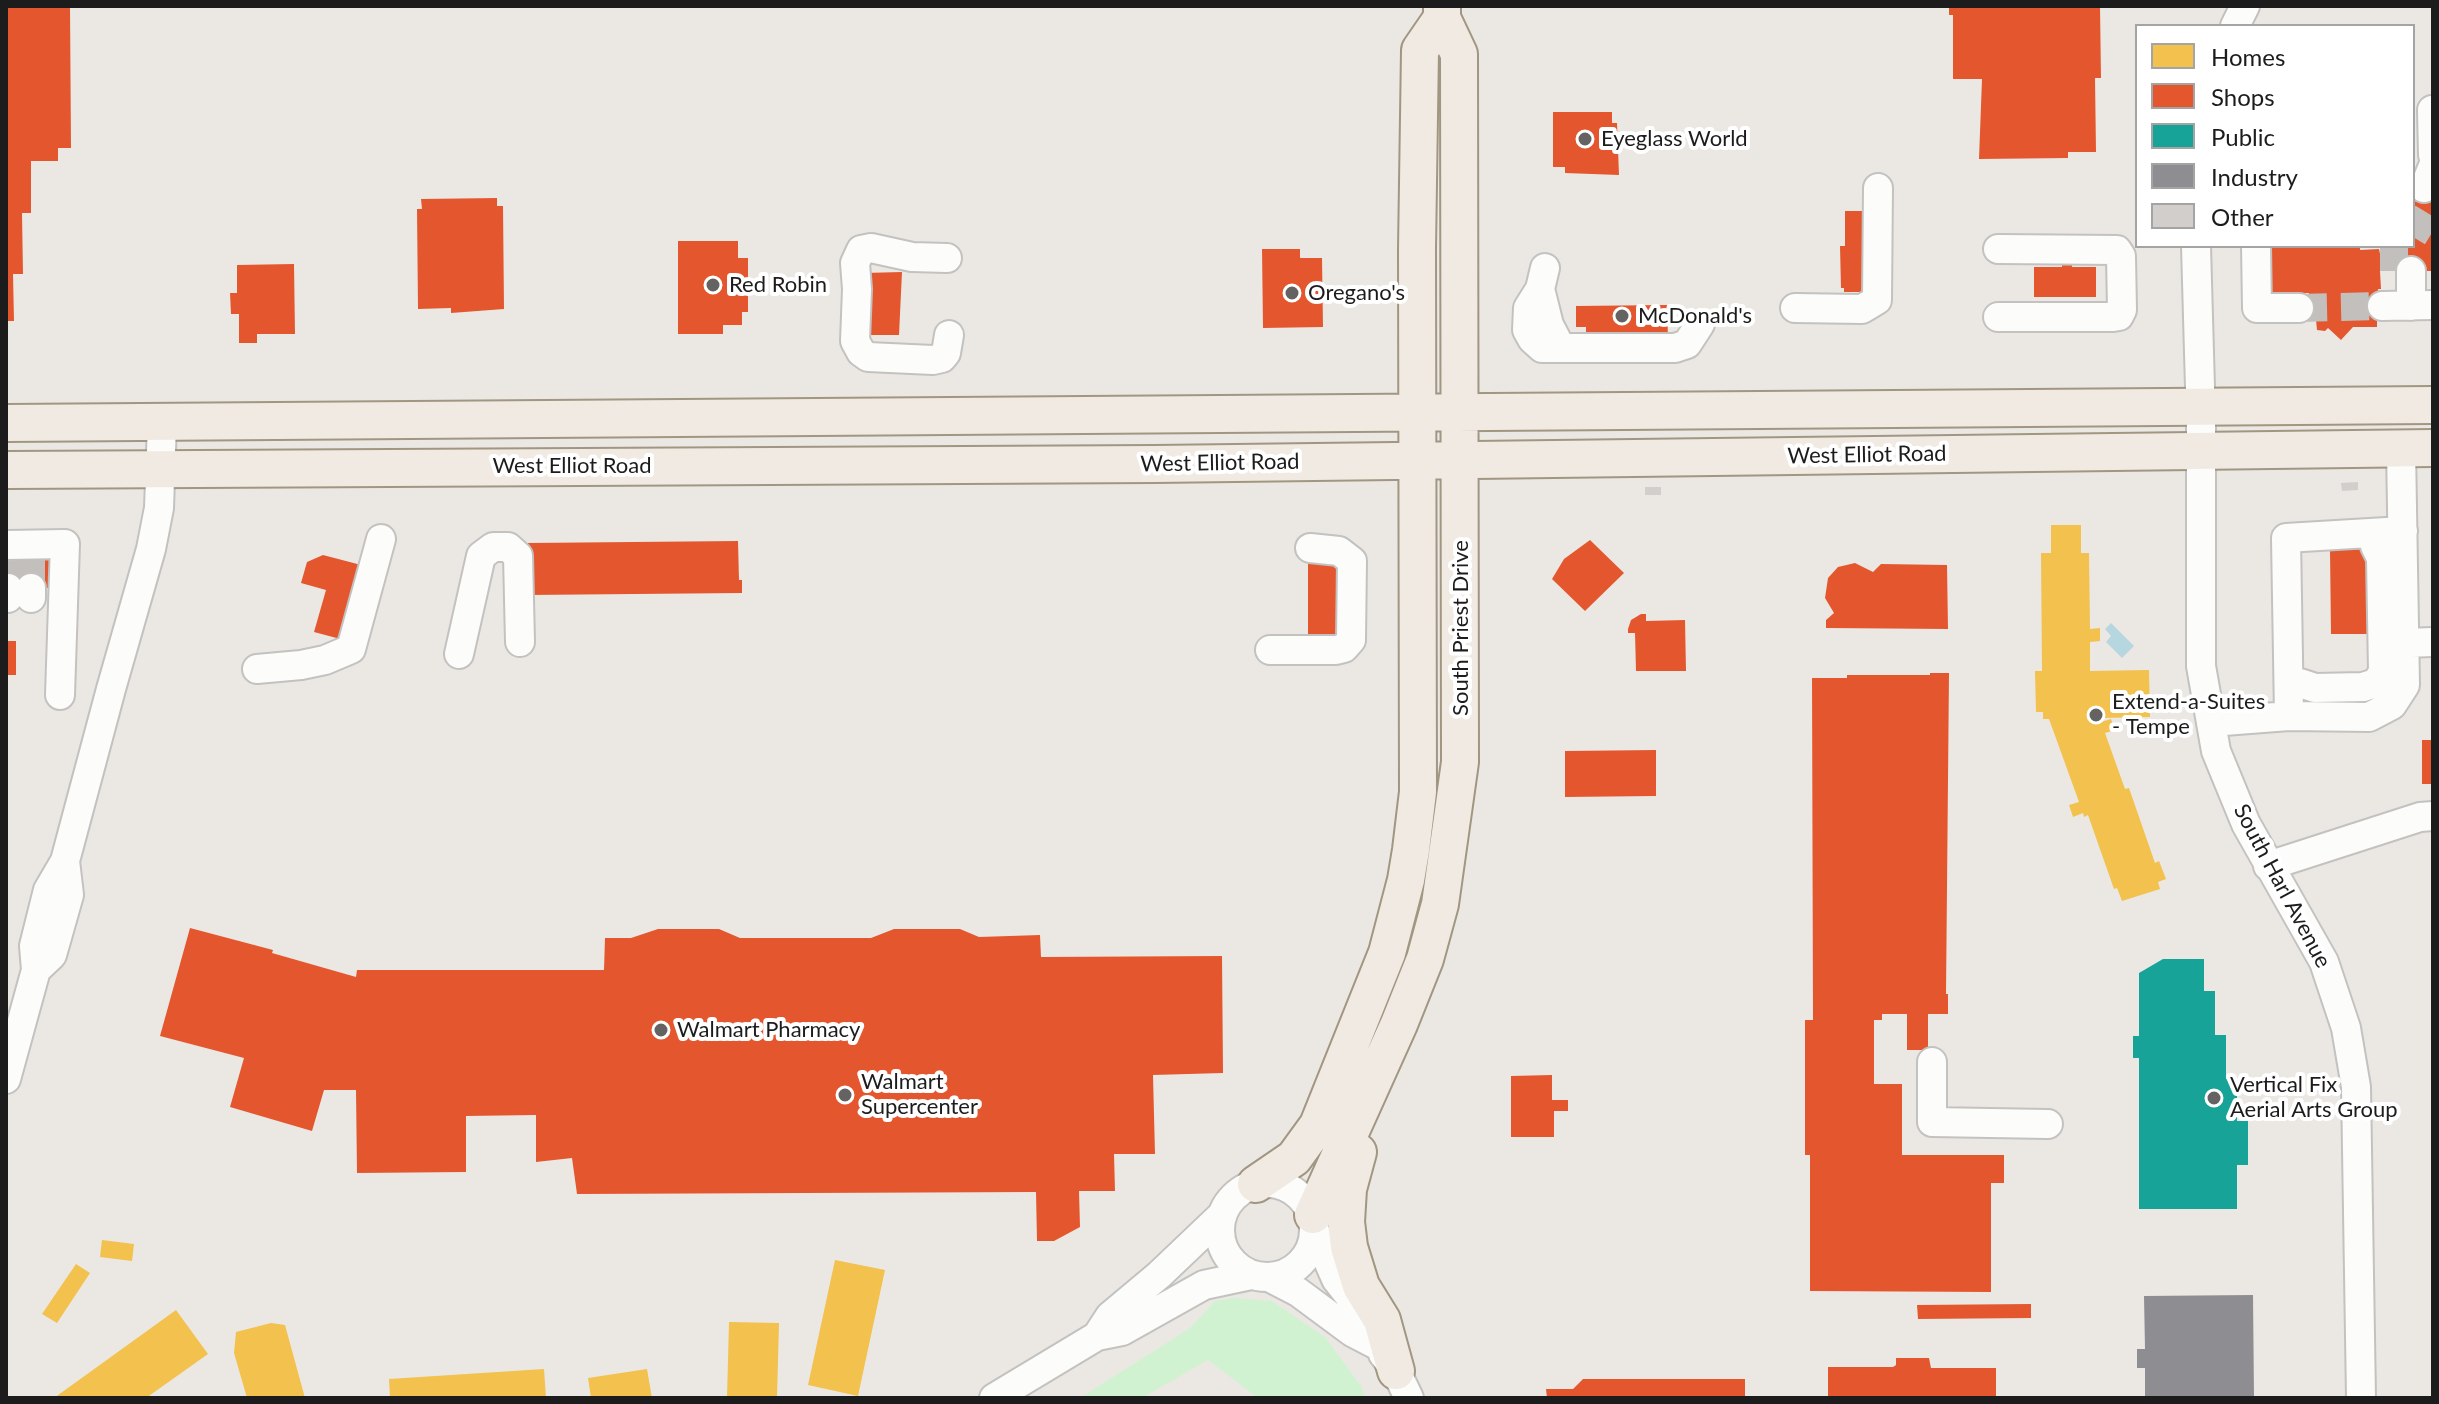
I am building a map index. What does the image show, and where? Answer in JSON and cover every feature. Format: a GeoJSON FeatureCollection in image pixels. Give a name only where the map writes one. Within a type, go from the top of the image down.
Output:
{"type":"FeatureCollection","features":[{"type":"Feature","properties":{"kind":"main road","name":"South Priest Drive"},"geometry":{"type":"LineString","coordinates":[[1314,1223],[1425,959],[1440,904],[1460,762],[1459,54],[1442,12]]}},
{"type":"Feature","properties":{"kind":"main road","name":"South Priest Drive"},"geometry":{"type":"LineString","coordinates":[[1256,1184],[1294,1158],[1318,1125],[1387,953],[1406,880],[1418,792],[1420,50],[1442,12]]}},
{"type":"Feature","properties":{"kind":"main road","name":"West Elliot Road"},"geometry":{"type":"LineString","coordinates":[[6,470],[1461,460],[2200,427],[2433,405]]}},
{"type":"Feature","properties":{"kind":"main road","name":"West Elliot Road"},"geometry":{"type":"LineString","coordinates":[[6,423],[1460,413],[2200,427],[2417,448]]}},
{"type":"Feature","properties":{"kind":"main road"},"geometry":{"type":"LineString","coordinates":[[802,465],[833,440],[942,438],[976,416]]}},
{"type":"Feature","properties":{"kind":"main road"},"geometry":{"type":"LineString","coordinates":[[639,466],[673,446],[773,443],[787,433],[795,418]]}},
{"type":"Feature","properties":{"kind":"main road"},"geometry":{"type":"LineString","coordinates":[[1418,792],[1431,831],[1418,914],[1431,935]]}},
{"type":"Feature","properties":{"kind":"main road"},"geometry":{"type":"LineString","coordinates":[[1380,1064],[1348,1189],[1346,1222],[1349,1247],[1361,1286],[1382,1320],[1394,1371]]}},
{"type":"Feature","properties":{"kind":"street"},"geometry":{"type":"LineString","coordinates":[[2236,24],[2245,6]]}},
{"type":"Feature","properties":{"kind":"street"},"geometry":{"type":"LineString","coordinates":[[2432,110],[2433,155]]}},
{"type":"Feature","properties":{"kind":"street"},"geometry":{"type":"LineString","coordinates":[[1798,316],[1862,309],[1877,300],[1878,188]]}},
{"type":"Feature","properties":{"kind":"street"},"geometry":{"type":"LineString","coordinates":[[947,258],[912,257],[871,248],[861,250],[855,263],[855,341],[868,357],[933,360],[942,358],[946,353],[949,335]]}},
{"type":"Feature","properties":{"kind":"street","name":"South Harl Avenue"},"geometry":{"type":"LineString","coordinates":[[2196,248],[2201,666],[2216,751],[2246,824],[2324,962],[2346,1028],[2354,1072],[2359,1180],[2361,1398]]}},
{"type":"Feature","properties":{"kind":"street"},"geometry":{"type":"LineString","coordinates":[[2256,248],[2257,308],[2299,308]]}},
{"type":"Feature","properties":{"kind":"street"},"geometry":{"type":"LineString","coordinates":[[1998,254],[2117,250],[2121,256],[2122,310],[2119,316],[2113,317],[1998,312]]}},
{"type":"Feature","properties":{"kind":"street"},"geometry":{"type":"LineString","coordinates":[[2403,271],[2405,306]]}},
{"type":"Feature","properties":{"kind":"street"},"geometry":{"type":"LineString","coordinates":[[1543,278],[1528,308],[1527,330],[1542,348],[1675,348],[1687,344],[1700,324]]}},
{"type":"Feature","properties":{"kind":"street"},"geometry":{"type":"LineString","coordinates":[[6,1079],[36,970],[34,946],[48,890],[65,861],[151,549],[159,508],[162,423]]}},
{"type":"Feature","properties":{"kind":"street"},"geometry":{"type":"LineString","coordinates":[[2211,722],[2289,716],[2369,717],[2392,705],[2405,685],[2403,531],[2417,448]]}},
{"type":"Feature","properties":{"kind":"street"},"geometry":{"type":"LineString","coordinates":[[2289,716],[2294,683],[2286,538],[2375,539],[2403,531]]}},
{"type":"Feature","properties":{"kind":"street"},"geometry":{"type":"LineString","coordinates":[[257,669],[325,660],[351,649],[381,539]]}},
{"type":"Feature","properties":{"kind":"street"},"geometry":{"type":"LineString","coordinates":[[2294,683],[2315,688],[2363,687],[2376,683],[2383,672],[2381,558],[2375,539]]}},
{"type":"Feature","properties":{"kind":"street"},"geometry":{"type":"LineString","coordinates":[[17,551],[65,544],[60,695]]}},
{"type":"Feature","properties":{"kind":"street"},"geometry":{"type":"LineString","coordinates":[[459,654],[481,556],[493,547],[508,547],[518,556],[520,642]]}},
{"type":"Feature","properties":{"kind":"street"},"geometry":{"type":"LineString","coordinates":[[1270,650],[1336,650],[1344,648],[1351,640],[1352,561],[1347,554],[1339,551],[1310,548]]}},
{"type":"Feature","properties":{"kind":"street"},"geometry":{"type":"LineString","coordinates":[[2405,643],[2433,642]]}},
{"type":"Feature","properties":{"kind":"street"},"geometry":{"type":"LineString","coordinates":[[2268,866],[2420,817],[2433,816]]}},
{"type":"Feature","properties":{"kind":"street"},"geometry":{"type":"LineString","coordinates":[[1932,1062],[1932,1122],[2048,1124]]}},
{"type":"Feature","properties":{"kind":"street"},"geometry":{"type":"LineString","coordinates":[[1097,1336],[1110,1316],[1222,1215],[1230,1201],[1242,1190],[1256,1184],[1270,1183],[1284,1186],[1306,1203],[1336,1279],[1372,1325],[1394,1371]]}},
{"type":"Feature","properties":{"kind":"street"},"geometry":{"type":"LineString","coordinates":[[1222,1215],[1222,1243],[1228,1257],[1238,1268],[1298,1292],[1352,1332],[1394,1371]]}},
{"type":"Feature","properties":{"kind":"street"},"geometry":{"type":"LineString","coordinates":[[994,1398],[1097,1336],[1122,1331],[1204,1285],[1283,1275],[1296,1268],[1313,1245],[1314,1223]]}},
{"type":"Feature","properties":{"kind":"green space"},"geometry":{"type":"Polygon","coordinates":[[[1233,1298],[1272,1301],[1325,1337],[1361,1386],[1365,1398],[1258,1398],[1208,1360],[1142,1398],[1080,1398],[1190,1328],[1215,1301],[1233,1298]]]}},
{"type":"Feature","properties":{"kind":"water"},"geometry":{"type":"Polygon","coordinates":[[[2111,623],[2134,646],[2122,658],[2106,642],[2111,636],[2105,629],[2111,623]]]}},
{"type":"Feature","properties":{"kind":"building: Homes","name":"Extend-a-Suites - Tempe"},"geometry":{"type":"Polygon","coordinates":[[[2051,525],[2081,525],[2081,553],[2089,553],[2090,629],[2100,628],[2100,641],[2090,642],[2090,671],[2149,670],[2150,717],[2100,718],[2101,722],[2111,719],[2115,730],[2105,733],[2125,789],[2129,788],[2155,863],[2159,861],[2166,879],[2158,882],[2160,889],[2122,901],[2117,888],[2114,889],[2088,815],[2084,817],[2083,813],[2073,817],[2069,805],[2079,802],[2049,719],[2043,719],[2043,712],[2036,712],[2035,671],[2042,671],[2041,553],[2051,553],[2051,525]]]}},
{"type":"Feature","properties":{"kind":"building: Homes"},"geometry":{"type":"Polygon","coordinates":[[[102,1240],[134,1244],[132,1261],[100,1257],[102,1240]]]}},
{"type":"Feature","properties":{"kind":"building: Homes"},"geometry":{"type":"Polygon","coordinates":[[[835,1260],[885,1270],[858,1396],[808,1385],[835,1260]]]}},
{"type":"Feature","properties":{"kind":"building: Homes"},"geometry":{"type":"Polygon","coordinates":[[[76,1264],[90,1273],[57,1323],[42,1314],[76,1264]]]}},
{"type":"Feature","properties":{"kind":"building: Homes"},"geometry":{"type":"Polygon","coordinates":[[[176,1310],[208,1354],[146,1398],[54,1398],[176,1310]]]}},
{"type":"Feature","properties":{"kind":"building: Homes"},"geometry":{"type":"Polygon","coordinates":[[[729,1322],[779,1323],[777,1398],[727,1398],[729,1322]]]}},
{"type":"Feature","properties":{"kind":"building: Homes"},"geometry":{"type":"Polygon","coordinates":[[[271,1323],[285,1325],[305,1398],[247,1398],[234,1353],[236,1332],[271,1323]]]}},
{"type":"Feature","properties":{"kind":"building: Homes"},"geometry":{"type":"Polygon","coordinates":[[[544,1369],[546,1398],[390,1398],[389,1379],[544,1369]]]}},
{"type":"Feature","properties":{"kind":"building: Homes"},"geometry":{"type":"Polygon","coordinates":[[[647,1369],[652,1398],[591,1398],[588,1378],[647,1369]]]}},
{"type":"Feature","properties":{"kind":"building: Shops"},"geometry":{"type":"Polygon","coordinates":[[[6,6],[70,6],[71,148],[58,148],[58,161],[31,161],[31,213],[22,213],[23,274],[13,274],[14,321],[6,321],[6,6]]]}},
{"type":"Feature","properties":{"kind":"building: Shops"},"geometry":{"type":"Polygon","coordinates":[[[1949,6],[2100,6],[2101,78],[2095,78],[2096,152],[2068,152],[2068,158],[1979,159],[1982,79],[1953,79],[1953,15],[1949,15],[1949,6]]]}},
{"type":"Feature","properties":{"kind":"building: Shops","name":"Eyeglass World"},"geometry":{"type":"Polygon","coordinates":[[[1553,112],[1612,112],[1612,123],[1617,123],[1619,175],[1565,173],[1565,167],[1553,167],[1553,112]]]}},
{"type":"Feature","properties":{"kind":"building: Shops"},"geometry":{"type":"Polygon","coordinates":[[[2433,193],[2433,271],[2380,271],[2381,289],[2378,289],[2382,319],[2377,319],[2377,327],[2353,327],[2341,340],[2328,328],[2325,331],[2317,330],[2316,320],[2299,320],[2299,297],[2309,296],[2309,293],[2261,293],[2261,248],[2360,248],[2379,249],[2380,254],[2383,248],[2415,248],[2415,194],[2433,193]]]}},
{"type":"Feature","properties":{"kind":"building: Shops"},"geometry":{"type":"Polygon","coordinates":[[[497,198],[497,206],[503,206],[504,309],[451,313],[451,308],[418,309],[417,209],[422,209],[421,199],[497,198]]]}},
{"type":"Feature","properties":{"kind":"building: Shops"},"geometry":{"type":"Polygon","coordinates":[[[1845,211],[1871,211],[1866,292],[1844,292],[1841,288],[1840,246],[1845,246],[1845,211]]]}},
{"type":"Feature","properties":{"kind":"building: Shops","name":"Red Robin"},"geometry":{"type":"Polygon","coordinates":[[[678,241],[738,241],[738,258],[748,258],[748,312],[742,312],[742,325],[723,325],[723,334],[678,334],[678,241]]]}},
{"type":"Feature","properties":{"kind":"building: Shops","name":"Oregano's"},"geometry":{"type":"Polygon","coordinates":[[[1262,249],[1300,249],[1300,258],[1322,258],[1323,327],[1263,328],[1262,249]]]}},
{"type":"Feature","properties":{"kind":"building: Shops"},"geometry":{"type":"Polygon","coordinates":[[[2062,262],[2072,262],[2072,267],[2096,267],[2096,297],[2034,297],[2034,267],[2062,267],[2062,262]]]}},
{"type":"Feature","properties":{"kind":"building: Shops"},"geometry":{"type":"Polygon","coordinates":[[[294,264],[295,334],[257,334],[257,343],[239,343],[239,314],[231,314],[230,293],[237,293],[237,265],[294,264]]]}},
{"type":"Feature","properties":{"kind":"building: Shops"},"geometry":{"type":"Polygon","coordinates":[[[902,272],[899,335],[864,335],[864,273],[902,272]]]}},
{"type":"Feature","properties":{"kind":"building: Shops","name":"McDonald's"},"geometry":{"type":"Polygon","coordinates":[[[1667,305],[1668,338],[1586,345],[1586,327],[1576,327],[1576,306],[1667,305]]]}},
{"type":"Feature","properties":{"kind":"building: Shops"},"geometry":{"type":"Polygon","coordinates":[[[1590,540],[1624,573],[1585,611],[1552,579],[1564,559],[1590,540]]]}},
{"type":"Feature","properties":{"kind":"building: Shops"},"geometry":{"type":"Polygon","coordinates":[[[738,541],[742,593],[528,595],[528,543],[738,541]]]}},
{"type":"Feature","properties":{"kind":"building: Shops"},"geometry":{"type":"Polygon","coordinates":[[[2367,549],[2368,634],[2331,634],[2330,550],[2367,549]]]}},
{"type":"Feature","properties":{"kind":"building: Shops"},"geometry":{"type":"Polygon","coordinates":[[[323,555],[365,566],[344,640],[314,632],[326,590],[301,583],[307,562],[323,555]]]}},
{"type":"Feature","properties":{"kind":"building: Shops"},"geometry":{"type":"Polygon","coordinates":[[[6,559],[54,559],[54,588],[6,588],[6,559]]]}},
{"type":"Feature","properties":{"kind":"building: Shops"},"geometry":{"type":"Polygon","coordinates":[[[1339,559],[1342,635],[1308,635],[1308,563],[1339,559]]]}},
{"type":"Feature","properties":{"kind":"building: Shops"},"geometry":{"type":"Polygon","coordinates":[[[1855,563],[1873,572],[1881,564],[1947,565],[1948,629],[1826,628],[1826,620],[1834,613],[1825,598],[1828,578],[1838,567],[1855,563]]]}},
{"type":"Feature","properties":{"kind":"building: Shops"},"geometry":{"type":"Polygon","coordinates":[[[1646,614],[1646,621],[1685,620],[1686,671],[1636,671],[1635,633],[1628,633],[1628,629],[1631,620],[1646,614]]]}},
{"type":"Feature","properties":{"kind":"building: Shops"},"geometry":{"type":"Polygon","coordinates":[[[6,641],[16,641],[16,675],[6,675],[6,641]]]}},
{"type":"Feature","properties":{"kind":"building: Shops"},"geometry":{"type":"Polygon","coordinates":[[[1949,673],[1948,1014],[1928,1014],[1928,1050],[1907,1050],[1907,1014],[1882,1014],[1882,1020],[1874,1020],[1874,1084],[1902,1084],[1902,1155],[2004,1155],[2004,1183],[1991,1183],[1991,1292],[1810,1291],[1810,1155],[1805,1155],[1805,1020],[1813,1020],[1812,678],[1949,673]]]}},
{"type":"Feature","properties":{"kind":"building: Shops"},"geometry":{"type":"Polygon","coordinates":[[[2422,740],[2433,740],[2433,784],[2422,784],[2422,740]]]}},
{"type":"Feature","properties":{"kind":"building: Shops"},"geometry":{"type":"Polygon","coordinates":[[[1656,750],[1656,796],[1565,797],[1565,751],[1656,750]]]}},
{"type":"Feature","properties":{"kind":"building: Shops","name":"Walmart Supercenter"},"geometry":{"type":"Polygon","coordinates":[[[190,928],[356,977],[357,970],[604,970],[605,938],[631,938],[658,929],[719,929],[740,938],[871,938],[894,929],[960,929],[979,937],[1040,935],[1041,957],[1222,956],[1223,1073],[1153,1075],[1155,1154],[1114,1154],[1115,1191],[1079,1191],[1080,1227],[1054,1241],[1037,1241],[1036,1192],[577,1194],[572,1158],[536,1162],[536,1115],[466,1116],[466,1172],[357,1173],[356,1090],[324,1090],[312,1131],[230,1107],[244,1058],[160,1036],[190,928]]]}},
{"type":"Feature","properties":{"kind":"building: Shops"},"geometry":{"type":"Polygon","coordinates":[[[1552,1075],[1552,1100],[1568,1100],[1568,1111],[1554,1111],[1554,1137],[1511,1137],[1511,1076],[1552,1075]]]}},
{"type":"Feature","properties":{"kind":"building: Shops"},"geometry":{"type":"Polygon","coordinates":[[[2031,1304],[2031,1318],[1918,1319],[1917,1305],[2031,1304]]]}},
{"type":"Feature","properties":{"kind":"building: Shops"},"geometry":{"type":"Polygon","coordinates":[[[1896,1358],[1929,1358],[1931,1368],[1996,1368],[1996,1398],[1828,1398],[1828,1367],[1893,1367],[1896,1358]]]}},
{"type":"Feature","properties":{"kind":"building: Shops"},"geometry":{"type":"Polygon","coordinates":[[[1583,1379],[1745,1379],[1745,1398],[1547,1398],[1546,1389],[1573,1389],[1583,1379]]]}},
{"type":"Feature","properties":{"kind":"building: Public"},"geometry":{"type":"Polygon","coordinates":[[[2163,959],[2204,959],[2204,991],[2215,991],[2215,1035],[2226,1035],[2226,1079],[2237,1079],[2237,1121],[2248,1121],[2248,1165],[2237,1165],[2237,1209],[2139,1209],[2139,1058],[2133,1058],[2133,1036],[2139,1036],[2139,973],[2163,959]]]}},
{"type":"Feature","properties":{"kind":"building: Industry"},"geometry":{"type":"Polygon","coordinates":[[[2253,1295],[2254,1398],[2145,1398],[2145,1368],[2137,1368],[2137,1349],[2145,1349],[2144,1296],[2253,1295]]]}},
{"type":"Feature","properties":{"kind":"building: Other"},"geometry":{"type":"Polygon","coordinates":[[[2358,482],[2358,490],[2342,491],[2341,483],[2358,482]]]}},
{"type":"Feature","properties":{"kind":"building: Other"},"geometry":{"type":"Polygon","coordinates":[[[1645,487],[1661,487],[1661,495],[1645,495],[1645,487]]]}},
{"type":"Feature","properties":{"kind":"tunnel"},"geometry":{"type":"LineString","coordinates":[[2415,234],[2433,204]]}},
{"type":"Feature","properties":{"kind":"tunnel"},"geometry":{"type":"LineString","coordinates":[[2394,248],[2394,271]]}},
{"type":"Feature","properties":{"kind":"tunnel"},"geometry":{"type":"LineString","coordinates":[[2299,308],[2382,306]]}},
{"type":"Feature","properties":{"kind":"tunnel"},"geometry":{"type":"LineString","coordinates":[[8,559],[8,588]]}},
{"type":"Feature","properties":{"kind":"tunnel"},"geometry":{"type":"LineString","coordinates":[[31,559],[31,588]]}},
{"type":"Feature","properties":{"kind":"place","name":"Eyeglass World"},"geometry":{"type":"Point","coordinates":[1585,139]}},
{"type":"Feature","properties":{"kind":"place","name":"Red Robin"},"geometry":{"type":"Point","coordinates":[713,285]}},
{"type":"Feature","properties":{"kind":"place","name":"Oregano's"},"geometry":{"type":"Point","coordinates":[1292,293]}},
{"type":"Feature","properties":{"kind":"place","name":"McDonald's"},"geometry":{"type":"Point","coordinates":[1622,316]}},
{"type":"Feature","properties":{"kind":"place","name":"Extend-a-Suites - Tempe"},"geometry":{"type":"Point","coordinates":[2096,715]}},
{"type":"Feature","properties":{"kind":"place","name":"Walmart Pharmacy"},"geometry":{"type":"Point","coordinates":[661,1030]}},
{"type":"Feature","properties":{"kind":"place","name":"Walmart Supercenter"},"geometry":{"type":"Point","coordinates":[845,1095]}},
{"type":"Feature","properties":{"kind":"place","name":"Vertical Fix Aerial Arts Group"},"geometry":{"type":"Point","coordinates":[2214,1098]}}]}
